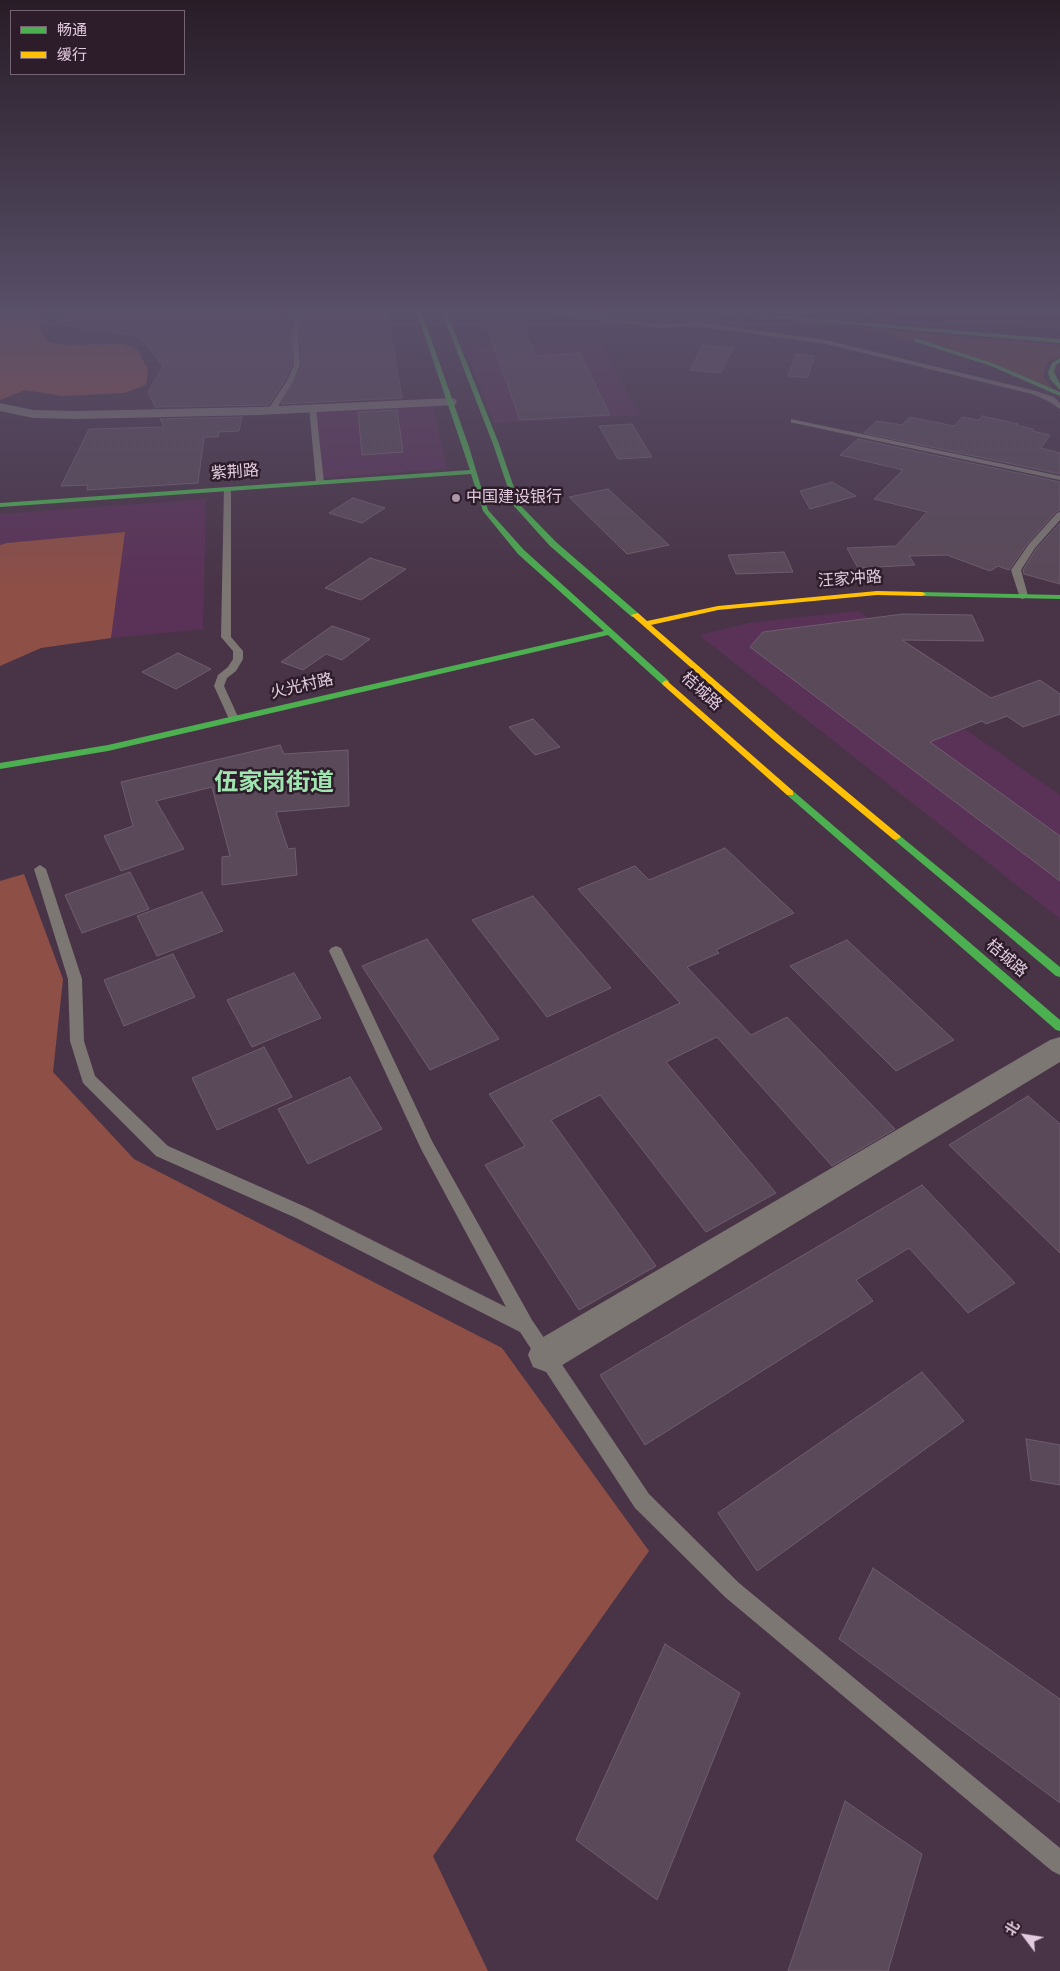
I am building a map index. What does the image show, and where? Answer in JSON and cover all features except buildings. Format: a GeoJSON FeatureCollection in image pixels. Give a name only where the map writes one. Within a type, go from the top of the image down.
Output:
{"type":"FeatureCollection","features":[{"type":"Feature","properties":{"kind":"main road","name":"桔城路"},"geometry":{"type":"LineString","coordinates":[[451,405],[466,446],[484,510],[521,552],[744,753],[1060,1027]]}},
{"type":"Feature","properties":{"kind":"main road","name":"桔城路"},"geometry":{"type":"LineString","coordinates":[[481,405],[517,506],[553,544],[780,740],[1060,972]]}},
{"type":"Feature","properties":{"kind":"main road","name":"紫荆路"},"geometry":{"type":"LineString","coordinates":[[0,505],[472,472]]}},
{"type":"Feature","properties":{"kind":"main road","name":"汪家冲路"},"geometry":{"type":"LineString","coordinates":[[646,624],[718,608],[877,593],[1060,597]]}},
{"type":"Feature","properties":{"kind":"main road","name":"火光村路"},"geometry":{"type":"LineString","coordinates":[[0,766],[108,748],[610,632]]}},
{"type":"Feature","properties":{"kind":"street"},"geometry":{"type":"LineString","coordinates":[[0,407],[33,414],[75,415],[270,411],[391,405]]}},
{"type":"Feature","properties":{"kind":"street"},"geometry":{"type":"LineString","coordinates":[[546,1356],[1060,1048]]}},
{"type":"Feature","properties":{"kind":"lane"},"geometry":{"type":"LineString","coordinates":[[270,411],[274,405]]}},
{"type":"Feature","properties":{"kind":"lane"},"geometry":{"type":"LineString","coordinates":[[312,409],[320,482]]}},
{"type":"Feature","properties":{"kind":"lane"},"geometry":{"type":"LineString","coordinates":[[794,422],[1060,478]]}},
{"type":"Feature","properties":{"kind":"lane"},"geometry":{"type":"LineString","coordinates":[[227,490],[226,637],[238,651],[238,659],[232,669],[222,678],[219,686],[234,720]]}},
{"type":"Feature","properties":{"kind":"lane"},"geometry":{"type":"LineString","coordinates":[[1023,596],[1016,570],[1032,546],[1060,514]]}},
{"type":"Feature","properties":{"kind":"lane"},"geometry":{"type":"LineString","coordinates":[[40,868],[75,979],[77,1041],[88,1079],[162,1151],[302,1213],[526,1326]]}},
{"type":"Feature","properties":{"kind":"lane"},"geometry":{"type":"LineString","coordinates":[[336,951],[426,1144],[526,1326],[642,1501],[732,1590],[1060,1863]]}},
{"type":"Feature","properties":{"kind":"shaded area"},"geometry":{"type":"Polygon","coordinates":[[[432,405],[447,469],[324,478],[312,409],[432,405]]]}},
{"type":"Feature","properties":{"kind":"shaded area"},"geometry":{"type":"Polygon","coordinates":[[[488,405],[634,405],[640,415],[495,423],[488,405]]]}},
{"type":"Feature","properties":{"kind":"shaded area"},"geometry":{"type":"Polygon","coordinates":[[[206,499],[203,629],[111,638],[124,532],[0,545],[0,514],[206,499]]]}},
{"type":"Feature","properties":{"kind":"shaded area"},"geometry":{"type":"Polygon","coordinates":[[[125,532],[111,638],[41,648],[0,666],[0,545],[125,532]]]}},
{"type":"Feature","properties":{"kind":"shaded area"},"geometry":{"type":"Polygon","coordinates":[[[858,611],[965,681],[920,698],[1060,795],[1060,919],[699,635],[749,623],[858,611]]]}},
{"type":"Feature","properties":{"kind":"shaded area"},"geometry":{"type":"Polygon","coordinates":[[[24,874],[63,979],[53,1072],[134,1159],[502,1348],[649,1551],[433,1856],[488,1971],[0,1971],[0,881],[24,874]]]}},
{"type":"Feature","properties":{"kind":"traffic: fast"},"geometry":{"type":"LineString","coordinates":[[451,405],[485,510],[521,552],[666,683]]}},
{"type":"Feature","properties":{"kind":"traffic: fast"},"geometry":{"type":"LineString","coordinates":[[481,405],[517,506],[553,544],[635,615]]}},
{"type":"Feature","properties":{"kind":"traffic: fast"},"geometry":{"type":"LineString","coordinates":[[0,505],[472,472]]}},
{"type":"Feature","properties":{"kind":"traffic: fast"},"geometry":{"type":"LineString","coordinates":[[922,594],[1060,597]]}},
{"type":"Feature","properties":{"kind":"traffic: fast"},"geometry":{"type":"LineString","coordinates":[[0,766],[108,748],[610,632]]}},
{"type":"Feature","properties":{"kind":"traffic: fast"},"geometry":{"type":"LineString","coordinates":[[790,793],[1060,1027]]}},
{"type":"Feature","properties":{"kind":"traffic: fast"},"geometry":{"type":"LineString","coordinates":[[896,837],[1060,973]]}},
{"type":"Feature","properties":{"kind":"traffic: slow"},"geometry":{"type":"LineString","coordinates":[[646,624],[718,608],[877,593],[922,594]]}},
{"type":"Feature","properties":{"kind":"traffic: slow"},"geometry":{"type":"LineString","coordinates":[[635,615],[779,740],[896,837]]}},
{"type":"Feature","properties":{"kind":"traffic: slow"},"geometry":{"type":"LineString","coordinates":[[666,683],[790,793]]}},
{"type":"Feature","properties":{"kind":"place","name":"中国建设银行"},"geometry":{"type":"Point","coordinates":[456,498]}},
{"type":"Feature","properties":{"kind":"district","name":"伍家岗街道"},"geometry":{"type":"Point","coordinates":[274,784]}}]}
